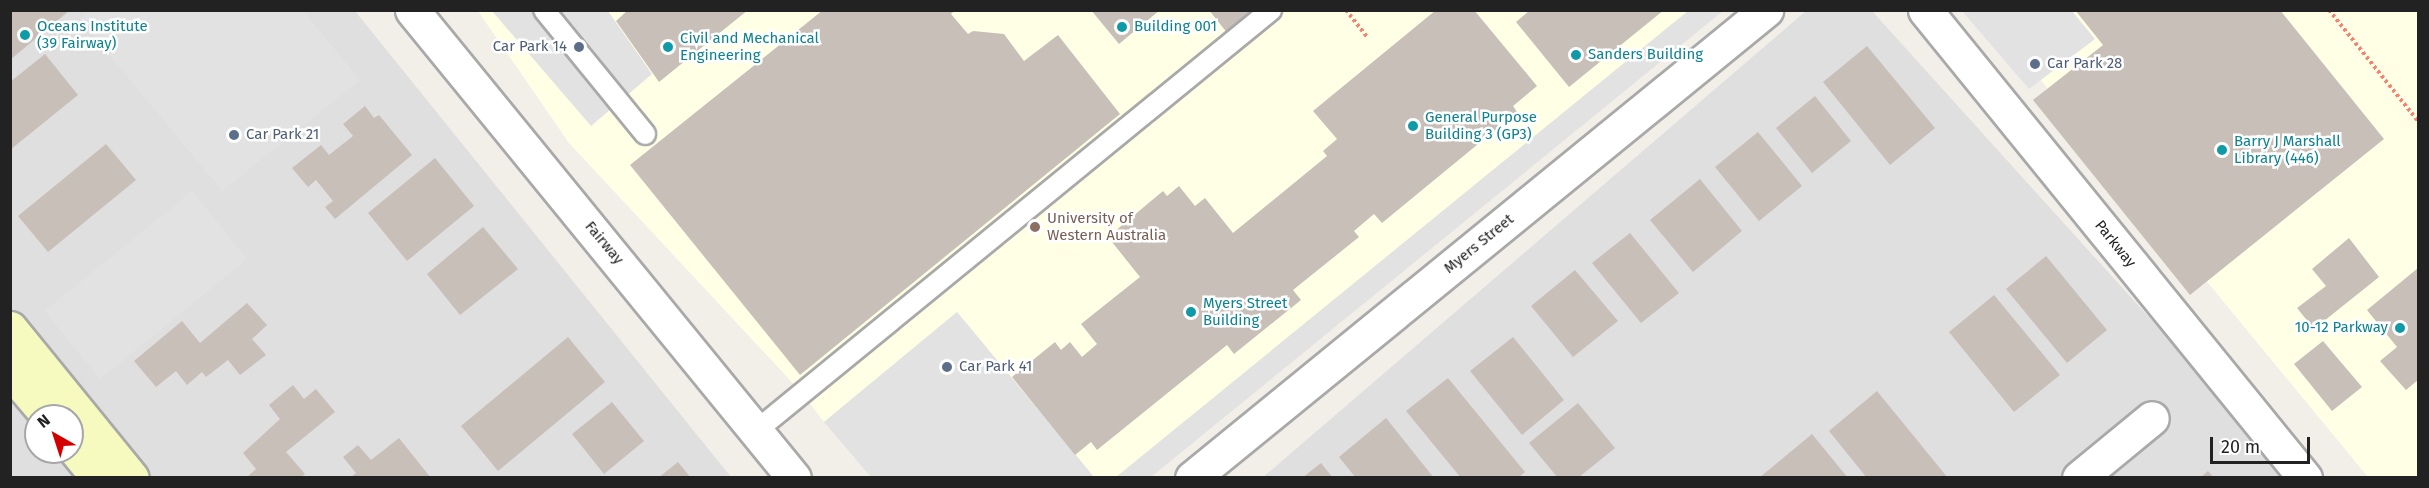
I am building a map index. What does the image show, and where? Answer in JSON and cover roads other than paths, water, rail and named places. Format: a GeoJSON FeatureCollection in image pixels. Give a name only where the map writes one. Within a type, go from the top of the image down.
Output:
{"type":"FeatureCollection","features":[{"type":"Feature","properties":{"kind":"main road"},"geometry":{"type":"LineString","coordinates":[[10,328],[132,477]]}},
{"type":"Feature","properties":{"kind":"main road"},"geometry":{"type":"LineString","coordinates":[[10,370],[38,404]]}},
{"type":"Feature","properties":{"kind":"main road"},"geometry":{"type":"LineString","coordinates":[[84,460],[98,477]]}},
{"type":"Feature","properties":{"kind":"street","name":"Fairway"},"geometry":{"type":"LineString","coordinates":[[412,10],[794,477]]}},
{"type":"Feature","properties":{"kind":"street","name":"Myers Street"},"geometry":{"type":"LineString","coordinates":[[1192,477],[1766,10]]}},
{"type":"Feature","properties":{"kind":"street","name":"Parkway"},"geometry":{"type":"LineString","coordinates":[[1925,10],[2305,477]]}},
{"type":"Feature","properties":{"kind":"street"},"geometry":{"type":"LineString","coordinates":[[2079,477],[2152,418]]}},
{"type":"Feature","properties":{"kind":"lane"},"geometry":{"type":"LineString","coordinates":[[544,10],[645,134]]}},
{"type":"Feature","properties":{"kind":"lane"},"geometry":{"type":"LineString","coordinates":[[757,430],[1271,10]]}},
{"type":"Feature","properties":{"kind":"place","name":"Building 001"},"geometry":{"type":"Point","coordinates":[1122,27]}},
{"type":"Feature","properties":{"kind":"place","name":"Oceans Institute (39 Fairway)"},"geometry":{"type":"Point","coordinates":[25,35]}},
{"type":"Feature","properties":{"kind":"place","name":"Car Park 14"},"geometry":{"type":"Point","coordinates":[579,47]}},
{"type":"Feature","properties":{"kind":"place","name":"Civil and Mechanical Engineering"},"geometry":{"type":"Point","coordinates":[668,47]}},
{"type":"Feature","properties":{"kind":"place","name":"Sanders Building"},"geometry":{"type":"Point","coordinates":[1576,55]}},
{"type":"Feature","properties":{"kind":"place","name":"Car Park 28"},"geometry":{"type":"Point","coordinates":[2035,64]}},
{"type":"Feature","properties":{"kind":"place","name":"General Purpose Building 3 (GP3)"},"geometry":{"type":"Point","coordinates":[1413,126]}},
{"type":"Feature","properties":{"kind":"place","name":"Car Park 21"},"geometry":{"type":"Point","coordinates":[234,135]}},
{"type":"Feature","properties":{"kind":"place","name":"Barry J Marshall Library (446)"},"geometry":{"type":"Point","coordinates":[2222,150]}},
{"type":"Feature","properties":{"kind":"place","name":"University of Western Australia"},"geometry":{"type":"Point","coordinates":[1035,227]}},
{"type":"Feature","properties":{"kind":"place","name":"Myers Street Building"},"geometry":{"type":"Point","coordinates":[1191,312]}},
{"type":"Feature","properties":{"kind":"place","name":"10-12 Parkway"},"geometry":{"type":"Point","coordinates":[2400,328]}},
{"type":"Feature","properties":{"kind":"place","name":"Car Park 41"},"geometry":{"type":"Point","coordinates":[947,367]}}]}
